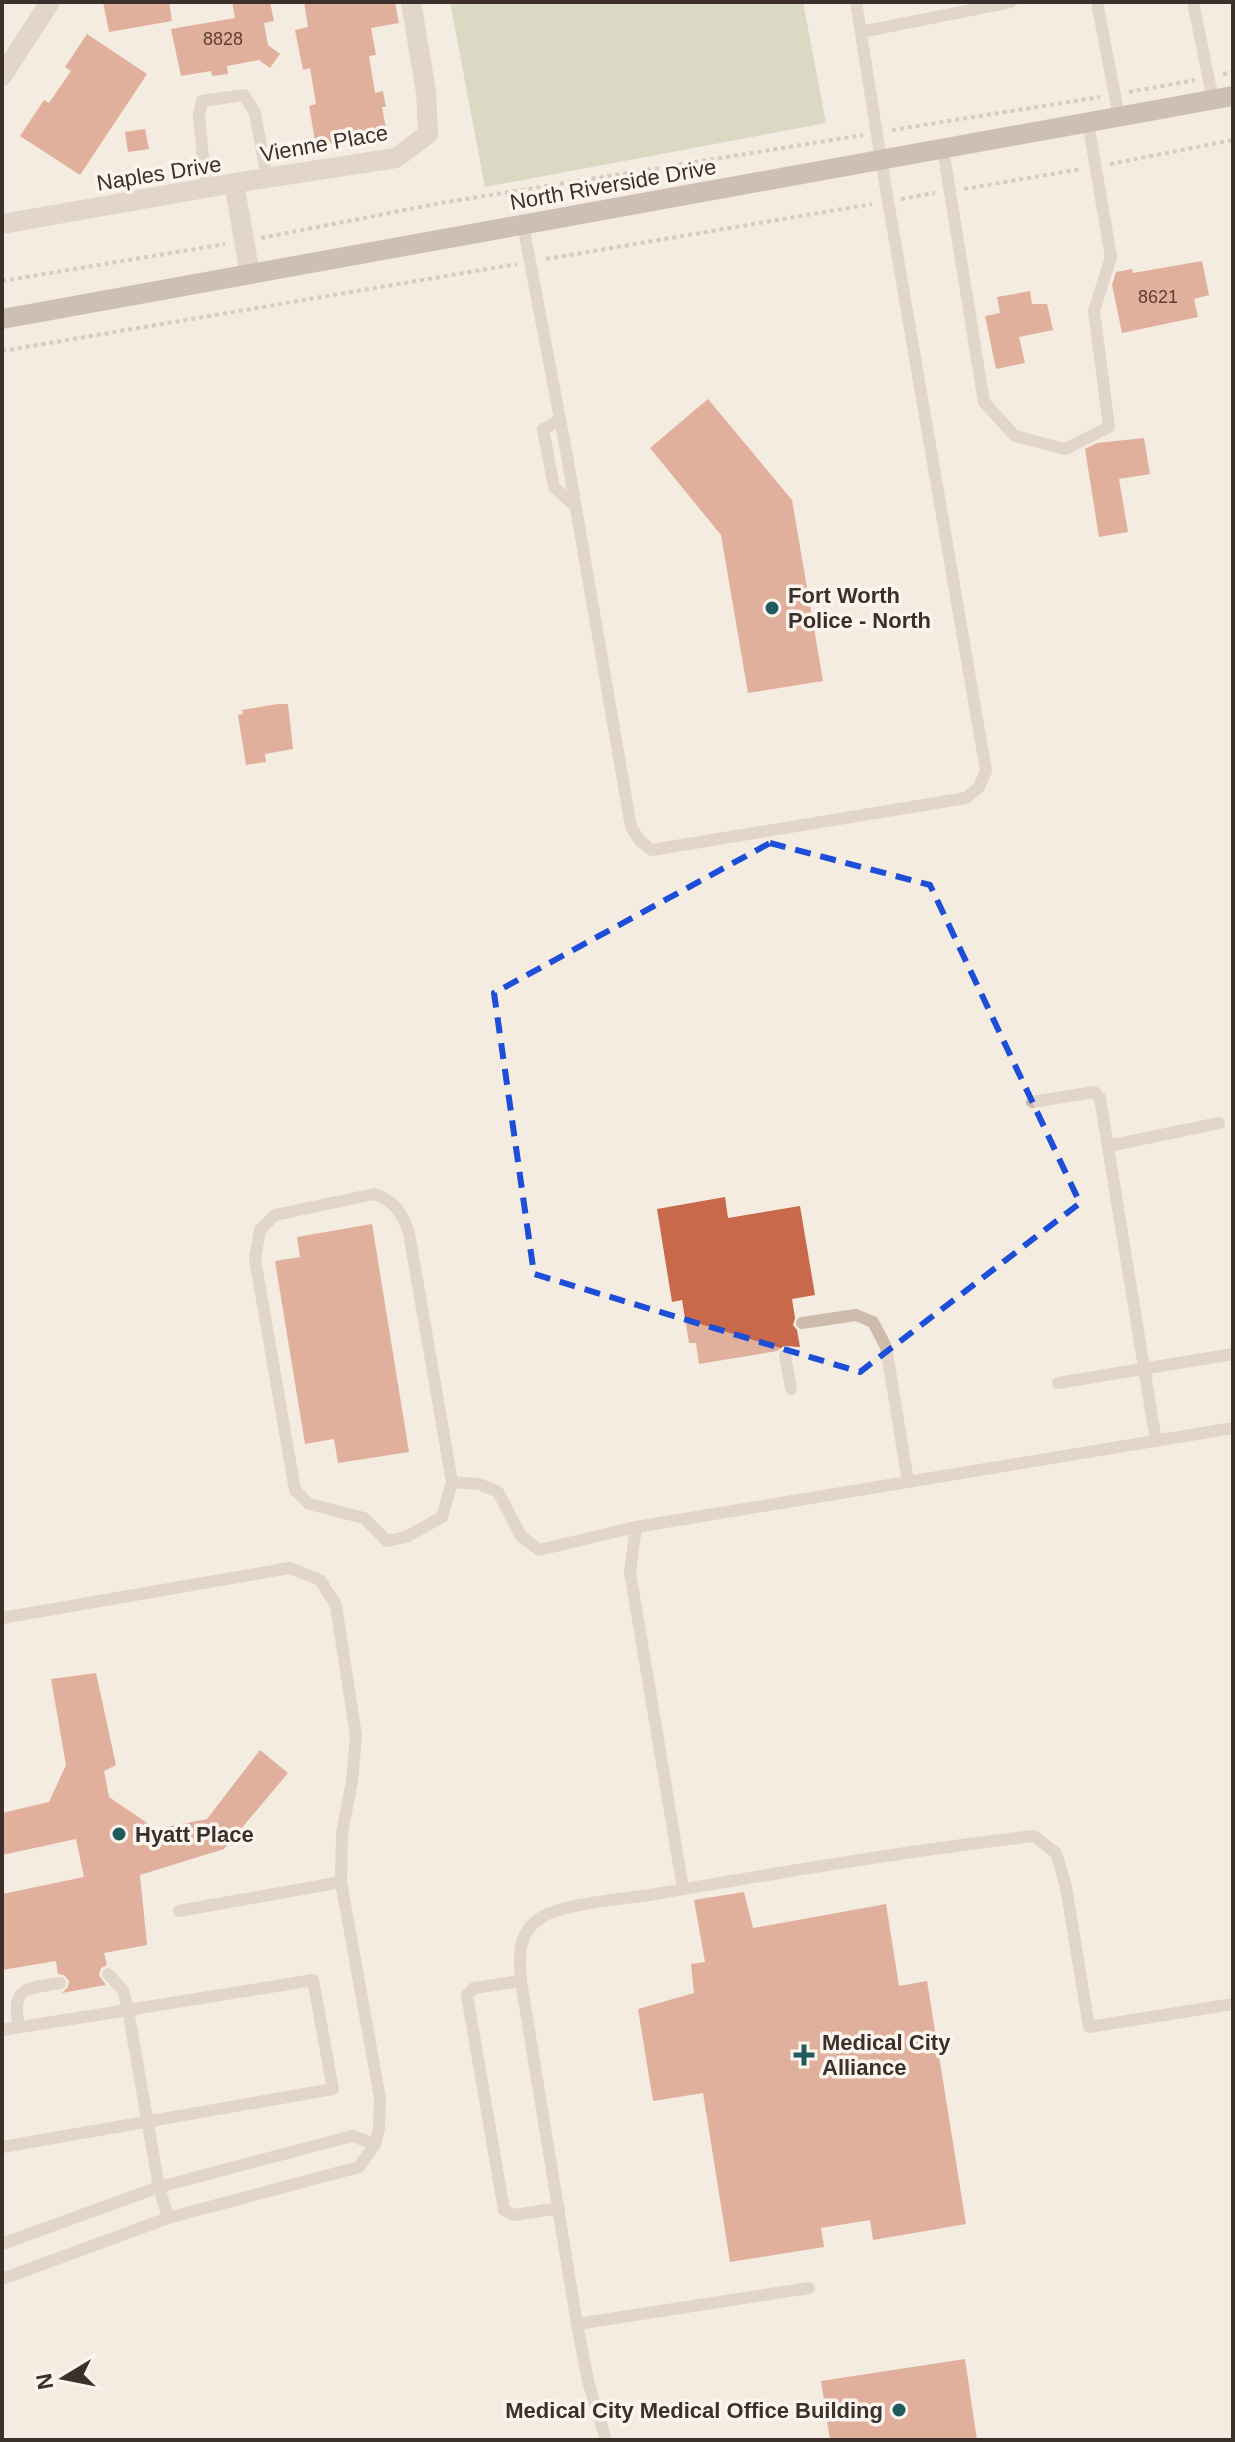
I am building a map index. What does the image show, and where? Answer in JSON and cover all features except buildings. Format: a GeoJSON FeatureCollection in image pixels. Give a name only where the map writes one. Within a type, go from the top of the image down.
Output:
{"type":"FeatureCollection","features":[{"type":"Feature","properties":{"kind":"main road","name":"North Riverside Drive"},"geometry":{"type":"LineString","coordinates":[[2,319],[1223,98]]}},
{"type":"Feature","properties":{"kind":"street"},"geometry":{"type":"LineString","coordinates":[[2,76],[50,2]]}},
{"type":"Feature","properties":{"kind":"street","name":"Vienne Place"},"geometry":{"type":"LineString","coordinates":[[234,183],[396,158],[428,134],[426,92],[411,2]]}},
{"type":"Feature","properties":{"kind":"street","name":"Naples Drive"},"geometry":{"type":"LineString","coordinates":[[2,224],[234,183],[250,274]]}},
{"type":"Feature","properties":{"kind":"lane"},"geometry":{"type":"LineString","coordinates":[[523,225],[631,827],[640,841],[652,850],[966,798],[979,787],[986,771],[856,2]]}},
{"type":"Feature","properties":{"kind":"lane"},"geometry":{"type":"LineString","coordinates":[[861,32],[1011,2]]}},
{"type":"Feature","properties":{"kind":"lane"},"geometry":{"type":"LineString","coordinates":[[1097,2],[1119,117]]}},
{"type":"Feature","properties":{"kind":"lane"},"geometry":{"type":"LineString","coordinates":[[1193,2],[1209,77],[1223,98]]}},
{"type":"Feature","properties":{"kind":"lane"},"geometry":{"type":"LineString","coordinates":[[206,188],[199,116],[202,101],[244,95],[255,113],[267,178]]}},
{"type":"Feature","properties":{"kind":"lane"},"geometry":{"type":"LineString","coordinates":[[943,149],[984,402],[1015,436],[1065,449],[1109,427],[1094,311],[1111,257],[1088,122]]}},
{"type":"Feature","properties":{"kind":"lane"},"geometry":{"type":"LineString","coordinates":[[560,420],[543,429],[554,487],[575,506]]}},
{"type":"Feature","properties":{"kind":"lane"},"geometry":{"type":"LineString","coordinates":[[1032,1102],[1094,1092],[1100,1098],[1156,1441]]}},
{"type":"Feature","properties":{"kind":"lane"},"geometry":{"type":"LineString","coordinates":[[1108,1146],[1219,1123]]}},
{"type":"Feature","properties":{"kind":"lane"},"geometry":{"type":"LineString","coordinates":[[374,1194],[389,1199],[402,1214],[409,1233],[452,1482],[442,1517],[406,1537],[387,1541],[364,1518],[309,1504],[295,1490],[255,1259],[260,1230],[275,1215],[374,1194]]}},
{"type":"Feature","properties":{"kind":"lane"},"geometry":{"type":"LineString","coordinates":[[802,1323],[856,1315],[873,1322],[886,1347],[908,1481]]}},
{"type":"Feature","properties":{"kind":"lane"},"geometry":{"type":"LineString","coordinates":[[1058,1383],[1233,1354]]}},
{"type":"Feature","properties":{"kind":"lane"},"geometry":{"type":"LineString","coordinates":[[785,1355],[791,1389]]}},
{"type":"Feature","properties":{"kind":"lane"},"geometry":{"type":"LineString","coordinates":[[452,1482],[479,1484],[498,1492],[521,1536],[539,1550],[636,1527],[1233,1428]]}},
{"type":"Feature","properties":{"kind":"lane"},"geometry":{"type":"LineString","coordinates":[[636,1527],[630,1572],[683,1889]]}},
{"type":"Feature","properties":{"kind":"lane"},"geometry":{"type":"LineString","coordinates":[[2,1618],[290,1568],[320,1580],[336,1605],[356,1736],[352,1781],[342,1833],[341,1882],[380,2098],[375,2144],[359,2167],[168,2218],[2,2279]]}},
{"type":"Feature","properties":{"kind":"lane"},"geometry":{"type":"LineString","coordinates":[[606,2440],[588,2381],[577,2324],[521,1981],[521,1938],[543,1915],[683,1889],[1034,1836],[1056,1853],[1066,1887],[1089,2027],[1233,2004]]}},
{"type":"Feature","properties":{"kind":"lane"},"geometry":{"type":"LineString","coordinates":[[179,1911],[341,1882]]}},
{"type":"Feature","properties":{"kind":"lane"},"geometry":{"type":"LineString","coordinates":[[108,1974],[123,1990],[128,2010],[159,2187],[168,2218]]}},
{"type":"Feature","properties":{"kind":"lane"},"geometry":{"type":"LineString","coordinates":[[2,2030],[313,1980],[333,2089],[2,2147]]}},
{"type":"Feature","properties":{"kind":"lane"},"geometry":{"type":"LineString","coordinates":[[521,1981],[474,1988],[467,1995],[504,2210],[514,2215],[559,2208]]}},
{"type":"Feature","properties":{"kind":"lane"},"geometry":{"type":"LineString","coordinates":[[19,2027],[18,1997],[26,1989],[60,1983]]}},
{"type":"Feature","properties":{"kind":"lane"},"geometry":{"type":"LineString","coordinates":[[2,2244],[159,2187],[352,2136],[375,2144]]}},
{"type":"Feature","properties":{"kind":"lane"},"geometry":{"type":"LineString","coordinates":[[577,2324],[809,2288]]}},
{"type":"Feature","properties":{"kind":"path"},"geometry":{"type":"LineString","coordinates":[[2,281],[244,241],[441,203],[1114,95],[1233,71]]}},
{"type":"Feature","properties":{"kind":"path"},"geometry":{"type":"LineString","coordinates":[[2,351],[1233,140]]}},
{"type":"Feature","properties":{"kind":"highlighted area"},"geometry":{"type":"Polygon","coordinates":[[[770,843],[930,885],[1080,1203],[860,1372],[534,1274],[494,993],[770,843]]]}},
{"type":"Feature","properties":{"kind":"green space"},"geometry":{"type":"Polygon","coordinates":[[[450,2],[803,2],[826,123],[485,187],[450,2]]]}},
{"type":"Feature","properties":{"kind":"place","name":"Fort Worth Police - North"},"geometry":{"type":"Point","coordinates":[772,608]}},
{"type":"Feature","properties":{"kind":"place","name":"Hyatt Place"},"geometry":{"type":"Point","coordinates":[119,1834]}},
{"type":"Feature","properties":{"kind":"place","name":"Medical City Alliance"},"geometry":{"type":"Point","coordinates":[804,2055]}},
{"type":"Feature","properties":{"kind":"place","name":"Medical City Medical Office Building"},"geometry":{"type":"Point","coordinates":[899,2410]}}]}
